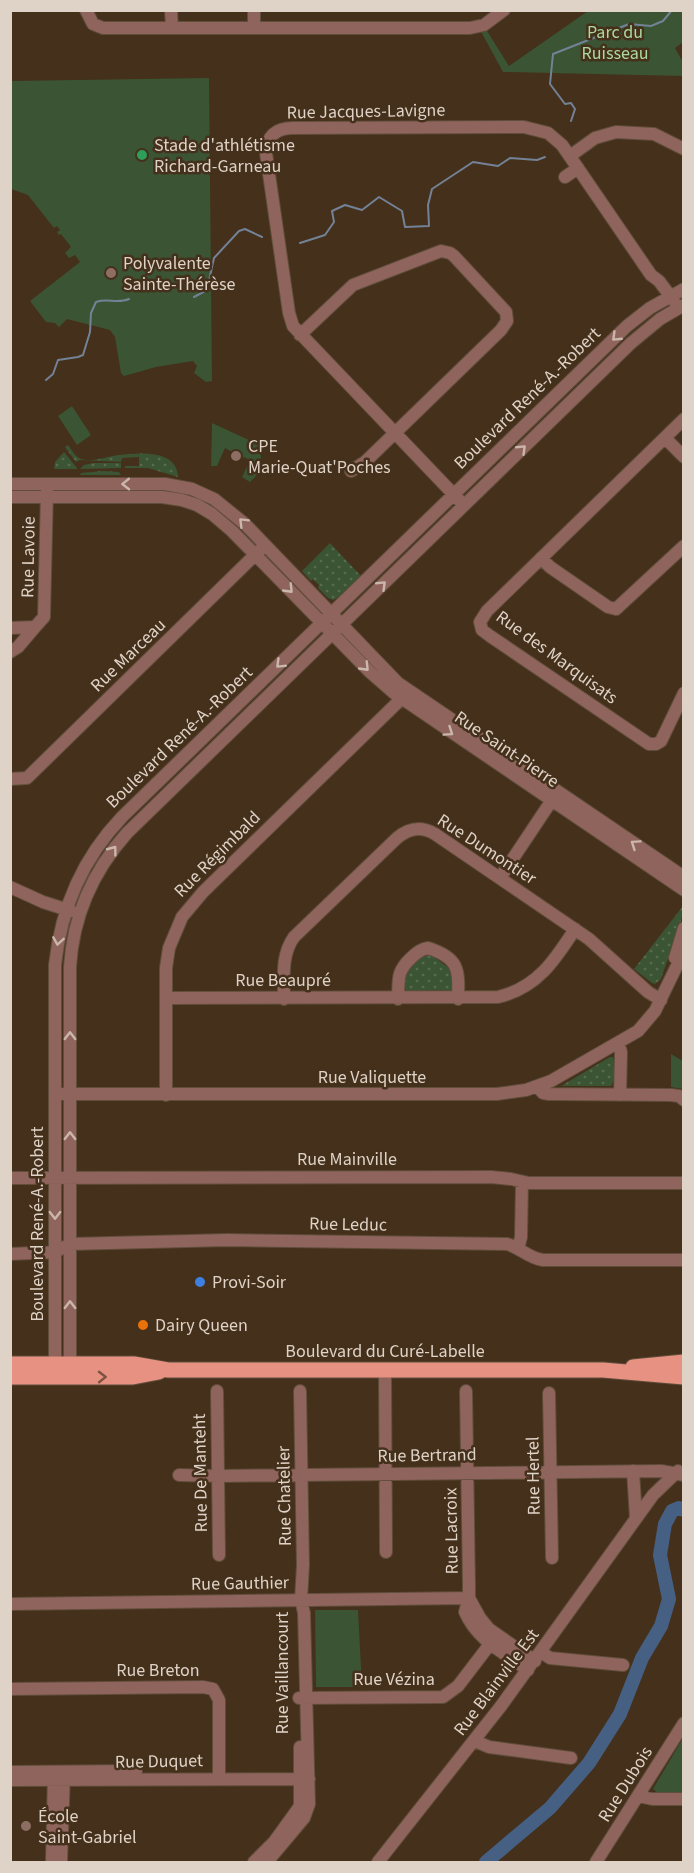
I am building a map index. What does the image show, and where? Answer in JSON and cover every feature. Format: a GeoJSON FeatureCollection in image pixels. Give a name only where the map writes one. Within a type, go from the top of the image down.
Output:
{"type":"FeatureCollection","features":[{"type":"Feature","properties":{"kind":"main road","name":"Boulevard du Curé-Labelle"},"geometry":{"type":"LineString","coordinates":[[603,1370],[684,1362]]}},
{"type":"Feature","properties":{"kind":"main road","name":"Boulevard du Curé-Labelle"},"geometry":{"type":"LineString","coordinates":[[10,1364],[62,1371]]}},
{"type":"Feature","properties":{"kind":"main road","name":"Boulevard du Curé-Labelle"},"geometry":{"type":"LineString","coordinates":[[10,1377],[134,1364],[168,1370],[603,1370],[684,1377]]}},
{"type":"Feature","properties":{"kind":"street"},"geometry":{"type":"LineString","coordinates":[[87,10],[93,24],[103,28],[470,28],[484,25],[504,10]]}},
{"type":"Feature","properties":{"kind":"street"},"geometry":{"type":"LineString","coordinates":[[171,10],[172,28]]}},
{"type":"Feature","properties":{"kind":"street"},"geometry":{"type":"LineString","coordinates":[[254,10],[255,28]]}},
{"type":"Feature","properties":{"kind":"street","name":"Rue Jacques-Lavigne"},"geometry":{"type":"LineString","coordinates":[[464,505],[293,326],[289,313],[266,153],[268,141],[277,131],[293,128],[524,127],[548,133],[562,145],[651,275],[659,281],[666,298],[677,309]]}},
{"type":"Feature","properties":{"kind":"street"},"geometry":{"type":"LineString","coordinates":[[570,156],[596,138],[616,132],[654,134],[684,149]]}},
{"type":"Feature","properties":{"kind":"street"},"geometry":{"type":"LineString","coordinates":[[565,177],[578,168]]}},
{"type":"Feature","properties":{"kind":"street"},"geometry":{"type":"LineString","coordinates":[[300,335],[355,283],[438,251],[452,254],[501,304],[507,315],[504,327],[395,434],[365,462],[351,471]]}},
{"type":"Feature","properties":{"kind":"street","name":"Boulevard René-A.-Robert"},"geometry":{"type":"LineString","coordinates":[[62,1371],[55,1252],[55,973],[57,948],[65,909],[81,872],[96,847],[111,829],[627,326],[666,298],[684,289]]}},
{"type":"Feature","properties":{"kind":"street","name":"Boulevard René-A.-Robert"},"geometry":{"type":"LineString","coordinates":[[62,1371],[70,1244],[70,958],[80,914],[94,879],[123,838],[336,629],[631,343],[677,309]]}},
{"type":"Feature","properties":{"kind":"street","name":"Rue des Marquisats"},"geometry":{"type":"LineString","coordinates":[[684,419],[484,614],[480,622],[484,632],[649,744],[661,741],[684,693]]}},
{"type":"Feature","properties":{"kind":"street"},"geometry":{"type":"LineString","coordinates":[[665,438],[684,457]]}},
{"type":"Feature","properties":{"kind":"street"},"geometry":{"type":"LineString","coordinates":[[10,484],[156,483],[192,489],[209,496],[229,510],[265,545],[327,619]]}},
{"type":"Feature","properties":{"kind":"street","name":"Rue Lavoie"},"geometry":{"type":"LineString","coordinates":[[10,652],[18,647],[44,617],[47,484]]}},
{"type":"Feature","properties":{"kind":"street"},"geometry":{"type":"LineString","coordinates":[[10,497],[154,497],[197,505],[219,519],[255,555],[327,619]]}},
{"type":"Feature","properties":{"kind":"street","name":"Rue Marceau"},"geometry":{"type":"LineString","coordinates":[[10,779],[27,778],[265,545]]}},
{"type":"Feature","properties":{"kind":"street"},"geometry":{"type":"LineString","coordinates":[[541,558],[550,567],[608,607],[616,609],[624,605],[684,546]]}},
{"type":"Feature","properties":{"kind":"street","name":"Rue Saint-Pierre"},"geometry":{"type":"LineString","coordinates":[[327,619],[380,682],[404,694],[554,796],[684,890]]}},
{"type":"Feature","properties":{"kind":"street"},"geometry":{"type":"LineString","coordinates":[[10,628],[35,627]]}},
{"type":"Feature","properties":{"kind":"street","name":"Rue Régimbald"},"geometry":{"type":"LineString","coordinates":[[166,1095],[167,963],[174,933],[185,912],[202,892],[404,694]]}},
{"type":"Feature","properties":{"kind":"street"},"geometry":{"type":"LineString","coordinates":[[500,878],[554,796]]}},
{"type":"Feature","properties":{"kind":"street","name":"Rue Saint-Pierre"},"geometry":{"type":"LineString","coordinates":[[554,796],[684,877]]}},
{"type":"Feature","properties":{"kind":"street","name":"Rue Dumontier"},"geometry":{"type":"LineString","coordinates":[[284,999],[284,960],[292,939],[404,833],[416,829],[428,830],[575,929],[598,946],[651,994],[661,999]]}},
{"type":"Feature","properties":{"kind":"street"},"geometry":{"type":"LineString","coordinates":[[10,887],[80,914]]}},
{"type":"Feature","properties":{"kind":"street"},"geometry":{"type":"LineString","coordinates":[[671,974],[684,928]]}},
{"type":"Feature","properties":{"kind":"street","name":"Rue Beaupré"},"geometry":{"type":"LineString","coordinates":[[166,998],[498,998],[530,983],[548,969],[575,929]]}},
{"type":"Feature","properties":{"kind":"street"},"geometry":{"type":"LineString","coordinates":[[399,999],[401,968],[415,954],[428,948],[456,965],[459,975],[458,999]]}},
{"type":"Feature","properties":{"kind":"street"},"geometry":{"type":"LineString","coordinates":[[671,974],[684,951]]}},
{"type":"Feature","properties":{"kind":"street","name":"Rue Valiquette"},"geometry":{"type":"LineString","coordinates":[[55,1094],[497,1094],[515,1092],[558,1077],[638,1031],[647,1022],[661,999],[671,974]]}},
{"type":"Feature","properties":{"kind":"street"},"geometry":{"type":"LineString","coordinates":[[618,1042],[621,1052],[620,1095]]}},
{"type":"Feature","properties":{"kind":"street"},"geometry":{"type":"LineString","coordinates":[[537,1086],[543,1093],[549,1094],[671,1095],[679,1096],[684,1100]]}},
{"type":"Feature","properties":{"kind":"street","name":"Rue Mainville"},"geometry":{"type":"LineString","coordinates":[[10,1178],[491,1177],[522,1182],[684,1182]]}},
{"type":"Feature","properties":{"kind":"street"},"geometry":{"type":"LineString","coordinates":[[518,1249],[521,1237],[522,1182]]}},
{"type":"Feature","properties":{"kind":"street","name":"Rue Leduc"},"geometry":{"type":"LineString","coordinates":[[10,1254],[55,1252],[70,1244],[227,1240],[507,1244],[531,1258],[543,1260],[684,1260]]}},
{"type":"Feature","properties":{"kind":"street"},"geometry":{"type":"LineString","coordinates":[[385,1370],[386,1552]]}},
{"type":"Feature","properties":{"kind":"street","name":"Rue De Manteht"},"geometry":{"type":"LineString","coordinates":[[217,1391],[219,1555]]}},
{"type":"Feature","properties":{"kind":"street","name":"Rue Chatelier"},"geometry":{"type":"LineString","coordinates":[[300,1391],[301,1600]]}},
{"type":"Feature","properties":{"kind":"street","name":"Rue Lacroix"},"geometry":{"type":"LineString","coordinates":[[466,1391],[469,1598],[493,1640],[535,1661],[550,1658],[623,1665]]}},
{"type":"Feature","properties":{"kind":"street","name":"Rue Hertel"},"geometry":{"type":"LineString","coordinates":[[549,1393],[552,1558]]}},
{"type":"Feature","properties":{"kind":"street"},"geometry":{"type":"LineString","coordinates":[[633,1471],[636,1518]]}},
{"type":"Feature","properties":{"kind":"street","name":"Rue Bertrand"},"geometry":{"type":"LineString","coordinates":[[179,1475],[681,1472]]}},
{"type":"Feature","properties":{"kind":"street","name":"Rue Blainville Est"},"geometry":{"type":"LineString","coordinates":[[378,1863],[535,1661],[660,1487],[681,1472]]}},
{"type":"Feature","properties":{"kind":"street","name":"Rue Gauthier"},"geometry":{"type":"LineString","coordinates":[[10,1604],[469,1598]]}},
{"type":"Feature","properties":{"kind":"street","name":"Rue Vaillancourt"},"geometry":{"type":"LineString","coordinates":[[254,1863],[272,1858],[308,1811],[304,1775],[303,1698],[296,1612],[301,1600]]}},
{"type":"Feature","properties":{"kind":"street","name":"Rue Vézina"},"geometry":{"type":"LineString","coordinates":[[303,1698],[443,1697],[458,1686],[493,1640]]}},
{"type":"Feature","properties":{"kind":"street","name":"Rue Breton"},"geometry":{"type":"LineString","coordinates":[[10,1689],[210,1688],[215,1691],[219,1700],[219,1775]]}},
{"type":"Feature","properties":{"kind":"street","name":"Rue Dubois"},"geometry":{"type":"LineString","coordinates":[[596,1863],[684,1723]]}},
{"type":"Feature","properties":{"kind":"street"},"geometry":{"type":"LineString","coordinates":[[475,1741],[489,1747],[572,1758]]}},
{"type":"Feature","properties":{"kind":"street","name":"Rue Duquet"},"geometry":{"type":"LineString","coordinates":[[10,1772],[59,1776]]}},
{"type":"Feature","properties":{"kind":"street","name":"Rue Duquet"},"geometry":{"type":"LineString","coordinates":[[10,1780],[59,1776],[304,1775]]}},
{"type":"Feature","properties":{"kind":"street"},"geometry":{"type":"LineString","coordinates":[[52,1863],[59,1776]]}},
{"type":"Feature","properties":{"kind":"street"},"geometry":{"type":"LineString","coordinates":[[59,1776],[62,1863]]}},
{"type":"Feature","properties":{"kind":"street"},"geometry":{"type":"LineString","coordinates":[[638,1796],[649,1799],[684,1799]]}},
{"type":"Feature","properties":{"kind":"green space","name":"Parc du Ruisseau"},"geometry":{"type":"Polygon","coordinates":[[[588,11],[683,11],[683,42],[675,48],[683,62],[683,76],[503,72],[478,26],[482,23],[509,66],[588,11]]]}},
{"type":"Feature","properties":{"kind":"green space","name":"Polyvalente Sainte-Thérèse"},"geometry":{"type":"Polygon","coordinates":[[[209,78],[212,381],[206,382],[194,373],[197,366],[193,361],[156,367],[124,376],[121,373],[115,337],[110,330],[67,319],[59,327],[55,323],[46,322],[30,301],[80,262],[75,255],[69,258],[65,253],[71,247],[57,232],[60,230],[57,226],[54,228],[28,195],[11,189],[11,81],[209,78]]]}},
{"type":"Feature","properties":{"kind":"green space"},"geometry":{"type":"Polygon","coordinates":[[[72,406],[91,435],[77,445],[58,416],[72,406]]]}},
{"type":"Feature","properties":{"kind":"green space"},"geometry":{"type":"Polygon","coordinates":[[[212,423],[260,445],[262,470],[250,482],[242,477],[250,460],[225,448],[217,466],[211,466],[212,423]]]}},
{"type":"Feature","properties":{"kind":"green space"},"geometry":{"type":"Polygon","coordinates":[[[68,445],[77,457],[86,460],[137,454],[164,457],[176,468],[178,477],[148,468],[125,468],[125,466],[139,466],[139,457],[122,458],[121,462],[80,460],[76,462],[65,447],[68,445]]]}},
{"type":"Feature","properties":{"kind":"green space"},"geometry":{"type":"Polygon","coordinates":[[[64,452],[77,469],[54,469],[55,462],[64,452]]]}},
{"type":"Feature","properties":{"kind":"green space"},"geometry":{"type":"Polygon","coordinates":[[[121,463],[121,468],[80,469],[84,465],[121,463]]]}},
{"type":"Feature","properties":{"kind":"green space"},"geometry":{"type":"Polygon","coordinates":[[[119,472],[121,475],[80,475],[81,473],[119,472]]]}},
{"type":"Feature","properties":{"kind":"green space"},"geometry":{"type":"Polygon","coordinates":[[[330,543],[361,576],[333,600],[328,598],[318,588],[319,585],[313,579],[311,581],[302,571],[330,543]]]}},
{"type":"Feature","properties":{"kind":"green space"},"geometry":{"type":"Polygon","coordinates":[[[683,906],[683,914],[661,979],[655,984],[652,983],[634,969],[683,906]]]}},
{"type":"Feature","properties":{"kind":"green space"},"geometry":{"type":"Polygon","coordinates":[[[431,955],[453,971],[453,990],[451,992],[441,990],[407,992],[405,980],[409,968],[419,959],[431,955]]]}},
{"type":"Feature","properties":{"kind":"green space"},"geometry":{"type":"Polygon","coordinates":[[[671,1054],[683,1061],[683,1089],[671,1087],[671,1054]]]}},
{"type":"Feature","properties":{"kind":"green space"},"geometry":{"type":"Polygon","coordinates":[[[613,1057],[615,1067],[611,1086],[561,1086],[613,1057]]]}},
{"type":"Feature","properties":{"kind":"green space"},"geometry":{"type":"Polygon","coordinates":[[[315,1610],[358,1610],[362,1687],[316,1687],[315,1610]]]}},
{"type":"Feature","properties":{"kind":"green space"},"geometry":{"type":"Polygon","coordinates":[[[683,1738],[683,1792],[657,1792],[653,1789],[683,1738]]]}},
{"type":"Feature","properties":{"kind":"waterway"},"geometry":{"type":"LineString","coordinates":[[571,121],[575,109],[571,103],[565,104],[550,84],[553,54],[629,24],[651,26],[663,21],[672,10]]}},
{"type":"Feature","properties":{"kind":"waterway"},"geometry":{"type":"LineString","coordinates":[[300,243],[325,235],[334,222],[332,211],[345,205],[362,210],[379,197],[402,211],[405,227],[429,226],[428,205],[432,189],[473,162],[498,166],[510,158],[537,160],[545,157]]}},
{"type":"Feature","properties":{"kind":"waterway"},"geometry":{"type":"LineString","coordinates":[[194,297],[207,290],[214,258],[239,231],[245,229],[262,237]]}},
{"type":"Feature","properties":{"kind":"waterway"},"geometry":{"type":"LineString","coordinates":[[46,380],[53,374],[58,360],[83,355],[90,332],[91,313],[96,302],[129,299]]}},
{"type":"Feature","properties":{"kind":"waterway"},"geometry":{"type":"LineString","coordinates":[[486,1862],[550,1808],[589,1763],[620,1714],[642,1658],[661,1626],[669,1599],[660,1555],[665,1524],[672,1511],[679,1508],[684,1510]]}},
{"type":"Feature","properties":{"kind":"place","name":"Stade d'athlétisme Richard-Garneau"},"geometry":{"type":"Point","coordinates":[142,155]}},
{"type":"Feature","properties":{"kind":"place","name":"Polyvalente Sainte-Thérèse"},"geometry":{"type":"Point","coordinates":[111,273]}},
{"type":"Feature","properties":{"kind":"place","name":"CPE Marie-Quat'Poches"},"geometry":{"type":"Point","coordinates":[236,456]}},
{"type":"Feature","properties":{"kind":"place","name":"Provi-Soir"},"geometry":{"type":"Point","coordinates":[200,1282]}},
{"type":"Feature","properties":{"kind":"place","name":"Dairy Queen"},"geometry":{"type":"Point","coordinates":[143,1325]}},
{"type":"Feature","properties":{"kind":"place","name":"École Saint-Gabriel"},"geometry":{"type":"Point","coordinates":[26,1826]}}]}
